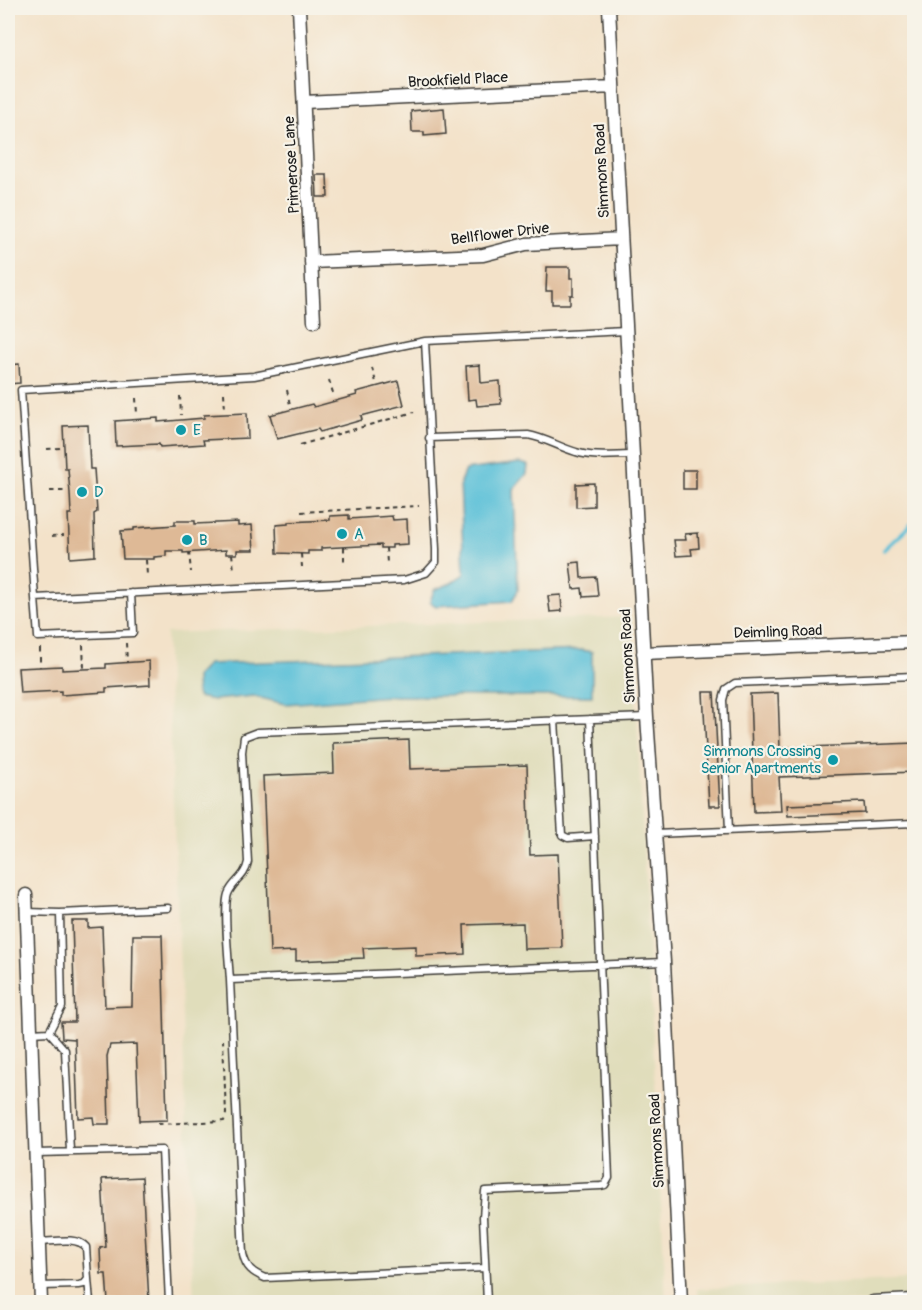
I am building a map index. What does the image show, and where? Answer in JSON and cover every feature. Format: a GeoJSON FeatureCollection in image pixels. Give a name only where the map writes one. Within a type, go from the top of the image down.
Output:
{"type":"FeatureCollection","features":[{"type":"Feature","properties":{"kind":"street","name":"Primerose Lane"},"geometry":{"type":"LineString","coordinates":[[299,8],[314,321]]}},
{"type":"Feature","properties":{"kind":"street","name":"Simmons Road"},"geometry":{"type":"LineString","coordinates":[[609,8],[681,1302]]}},
{"type":"Feature","properties":{"kind":"street","name":"Brookfield Place"},"geometry":{"type":"LineString","coordinates":[[304,102],[613,87]]}},
{"type":"Feature","properties":{"kind":"street","name":"Bellflower Drive"},"geometry":{"type":"LineString","coordinates":[[311,262],[483,255],[526,244],[621,239]]}},
{"type":"Feature","properties":{"kind":"street","name":"Deimling Road"},"geometry":{"type":"LineString","coordinates":[[644,654],[915,642]]}},
{"type":"Feature","properties":{"kind":"street"},"geometry":{"type":"LineString","coordinates":[[26,895],[41,1302]]}},
{"type":"Feature","properties":{"kind":"street"},"geometry":{"type":"LineString","coordinates":[[873,1302],[915,1300]]}},
{"type":"Feature","properties":{"kind":"lane"},"geometry":{"type":"LineString","coordinates":[[131,593],[133,633],[38,637],[21,390],[254,376],[424,341],[626,331]]}},
{"type":"Feature","properties":{"kind":"lane"},"geometry":{"type":"LineString","coordinates":[[35,598],[404,580],[426,573],[436,562],[424,341]]}},
{"type":"Feature","properties":{"kind":"lane"},"geometry":{"type":"LineString","coordinates":[[429,438],[528,435],[543,437],[576,452],[592,455],[633,455]]}},
{"type":"Feature","properties":{"kind":"lane"},"geometry":{"type":"LineString","coordinates":[[729,830],[723,700],[726,689],[735,683],[915,676]]}},
{"type":"Feature","properties":{"kind":"lane"},"geometry":{"type":"LineString","coordinates":[[485,1268],[266,1278],[249,1269],[243,1254],[227,901],[232,888],[243,876],[248,862],[242,752],[244,737],[257,732],[647,717]]}},
{"type":"Feature","properties":{"kind":"lane"},"geometry":{"type":"LineString","coordinates":[[487,1302],[483,1217],[485,1191],[601,1186],[605,1185],[609,1178],[590,719]]}},
{"type":"Feature","properties":{"kind":"lane"},"geometry":{"type":"LineString","coordinates":[[555,720],[562,835],[567,838],[595,836]]}},
{"type":"Feature","properties":{"kind":"lane"},"geometry":{"type":"LineString","coordinates":[[655,834],[915,823]]}},
{"type":"Feature","properties":{"kind":"lane"},"geometry":{"type":"LineString","coordinates":[[26,912],[60,913],[168,908]]}},
{"type":"Feature","properties":{"kind":"lane"},"geometry":{"type":"LineString","coordinates":[[49,1032],[62,1007],[60,913]]}},
{"type":"Feature","properties":{"kind":"lane"},"geometry":{"type":"LineString","coordinates":[[230,980],[663,962]]}},
{"type":"Feature","properties":{"kind":"lane"},"geometry":{"type":"LineString","coordinates":[[31,1033],[49,1032]]}},
{"type":"Feature","properties":{"kind":"lane"},"geometry":{"type":"LineString","coordinates":[[49,1032],[65,1050],[70,1151]]}},
{"type":"Feature","properties":{"kind":"lane"},"geometry":{"type":"LineString","coordinates":[[35,1154],[70,1151],[162,1150],[169,1302]]}},
{"type":"Feature","properties":{"kind":"lane"},"geometry":{"type":"LineString","coordinates":[[39,1242],[83,1243],[86,1247],[90,1302]]}},
{"type":"Feature","properties":{"kind":"lane"},"geometry":{"type":"LineString","coordinates":[[40,1286],[79,1285],[84,1284],[88,1279]]}},
{"type":"Feature","properties":{"kind":"path"},"geometry":{"type":"LineString","coordinates":[[372,368],[376,382]]}},
{"type":"Feature","properties":{"kind":"path"},"geometry":{"type":"LineString","coordinates":[[329,380],[334,396]]}},
{"type":"Feature","properties":{"kind":"path"},"geometry":{"type":"LineString","coordinates":[[287,390],[290,405]]}},
{"type":"Feature","properties":{"kind":"path"},"geometry":{"type":"LineString","coordinates":[[224,393],[225,410]]}},
{"type":"Feature","properties":{"kind":"path"},"geometry":{"type":"LineString","coordinates":[[180,396],[181,415]]}},
{"type":"Feature","properties":{"kind":"path"},"geometry":{"type":"LineString","coordinates":[[136,398],[137,414]]}},
{"type":"Feature","properties":{"kind":"path"},"geometry":{"type":"LineString","coordinates":[[300,445],[414,412]]}},
{"type":"Feature","properties":{"kind":"path"},"geometry":{"type":"LineString","coordinates":[[47,449],[60,448]]}},
{"type":"Feature","properties":{"kind":"path"},"geometry":{"type":"LineString","coordinates":[[50,491],[65,491]]}},
{"type":"Feature","properties":{"kind":"path"},"geometry":{"type":"LineString","coordinates":[[301,512],[419,506]]}},
{"type":"Feature","properties":{"kind":"path"},"geometry":{"type":"LineString","coordinates":[[52,536],[64,535]]}},
{"type":"Feature","properties":{"kind":"path"},"geometry":{"type":"LineString","coordinates":[[344,547],[344,565]]}},
{"type":"Feature","properties":{"kind":"path"},"geometry":{"type":"LineString","coordinates":[[386,548],[387,563]]}},
{"type":"Feature","properties":{"kind":"path"},"geometry":{"type":"LineString","coordinates":[[189,552],[191,572]]}},
{"type":"Feature","properties":{"kind":"path"},"geometry":{"type":"LineString","coordinates":[[232,554],[234,570]]}},
{"type":"Feature","properties":{"kind":"path"},"geometry":{"type":"LineString","coordinates":[[301,554],[302,567]]}},
{"type":"Feature","properties":{"kind":"path"},"geometry":{"type":"LineString","coordinates":[[146,560],[147,575]]}},
{"type":"Feature","properties":{"kind":"path"},"geometry":{"type":"LineString","coordinates":[[126,643],[127,663]]}},
{"type":"Feature","properties":{"kind":"path"},"geometry":{"type":"LineString","coordinates":[[83,645],[84,669]]}},
{"type":"Feature","properties":{"kind":"path"},"geometry":{"type":"LineString","coordinates":[[40,648],[40,667]]}},
{"type":"Feature","properties":{"kind":"path"},"geometry":{"type":"LineString","coordinates":[[158,1124],[224,1121],[226,1114],[223,1032]]}},
{"type":"Feature","properties":{"kind":"shaded area"},"geometry":{"type":"Polygon","coordinates":[[[632,617],[666,1302],[194,1302],[166,633],[632,617]]]}},
{"type":"Feature","properties":{"kind":"shaded area"},"geometry":{"type":"Polygon","coordinates":[[[914,1279],[914,1302],[698,1302],[697,1289],[914,1279]]]}},
{"type":"Feature","properties":{"kind":"water"},"geometry":{"type":"Polygon","coordinates":[[[520,463],[528,465],[527,474],[514,489],[518,590],[512,601],[436,606],[430,602],[434,590],[464,574],[460,482],[465,470],[520,463]]]}},
{"type":"Feature","properties":{"kind":"water"},"geometry":{"type":"Polygon","coordinates":[[[581,650],[592,652],[592,696],[390,696],[285,704],[253,696],[214,700],[197,697],[196,677],[208,664],[581,650]]]}},
{"type":"Feature","properties":{"kind":"building"},"geometry":{"type":"Polygon","coordinates":[[[444,108],[446,134],[424,136],[424,132],[412,132],[411,111],[444,108]]]}},
{"type":"Feature","properties":{"kind":"building"},"geometry":{"type":"Polygon","coordinates":[[[316,175],[327,175],[328,197],[317,197],[316,175]]]}},
{"type":"Feature","properties":{"kind":"building"},"geometry":{"type":"Polygon","coordinates":[[[547,267],[570,267],[570,278],[573,278],[573,295],[570,295],[570,304],[552,304],[552,291],[546,291],[547,267]]]}},
{"type":"Feature","properties":{"kind":"building"},"geometry":{"type":"Polygon","coordinates":[[[19,364],[20,383],[8,384],[8,365],[19,364]]]}},
{"type":"Feature","properties":{"kind":"building"},"geometry":{"type":"Polygon","coordinates":[[[480,365],[481,383],[500,381],[501,404],[477,406],[476,399],[468,400],[466,366],[480,365]]]}},
{"type":"Feature","properties":{"kind":"building"},"geometry":{"type":"Polygon","coordinates":[[[398,381],[404,405],[361,416],[362,420],[320,432],[318,429],[277,439],[270,415],[312,404],[314,407],[357,395],[356,392],[398,381]]]}},
{"type":"Feature","properties":{"kind":"building","name":"E"},"geometry":{"type":"Polygon","coordinates":[[[247,413],[248,438],[203,440],[204,444],[160,447],[159,444],[116,446],[115,421],[158,418],[158,422],[204,418],[204,415],[247,413]]]}},
{"type":"Feature","properties":{"kind":"building","name":"D"},"geometry":{"type":"Polygon","coordinates":[[[88,425],[90,469],[94,469],[97,512],[94,514],[95,556],[70,558],[68,514],[71,514],[70,493],[68,469],[65,469],[63,426],[88,425]]]}},
{"type":"Feature","properties":{"kind":"building"},"geometry":{"type":"Polygon","coordinates":[[[683,470],[696,470],[696,489],[683,489],[683,470]]]}},
{"type":"Feature","properties":{"kind":"building"},"geometry":{"type":"Polygon","coordinates":[[[594,483],[594,506],[576,507],[576,484],[594,483]]]}},
{"type":"Feature","properties":{"kind":"building","name":"A"},"geometry":{"type":"Polygon","coordinates":[[[349,515],[349,519],[392,516],[393,520],[407,519],[408,544],[392,545],[392,548],[381,548],[381,545],[321,548],[321,551],[308,551],[308,554],[277,553],[276,525],[288,524],[288,522],[330,520],[330,516],[349,515]]]}},
{"type":"Feature","properties":{"kind":"building","name":"B"},"geometry":{"type":"Polygon","coordinates":[[[175,521],[195,521],[195,524],[238,522],[238,526],[252,525],[254,550],[237,550],[237,554],[226,554],[226,550],[183,553],[183,551],[166,551],[166,556],[154,557],[154,559],[123,559],[121,531],[175,525],[175,521]]]}},
{"type":"Feature","properties":{"kind":"building"},"geometry":{"type":"Polygon","coordinates":[[[698,533],[699,548],[691,549],[692,555],[676,556],[674,540],[686,540],[685,534],[698,533]]]}},
{"type":"Feature","properties":{"kind":"building"},"geometry":{"type":"Polygon","coordinates":[[[580,562],[581,578],[596,577],[598,596],[583,597],[582,588],[573,589],[570,563],[580,562]]]}},
{"type":"Feature","properties":{"kind":"building"},"geometry":{"type":"Polygon","coordinates":[[[561,595],[562,611],[550,612],[548,596],[561,595]]]}},
{"type":"Feature","properties":{"kind":"building"},"geometry":{"type":"Polygon","coordinates":[[[149,661],[150,685],[106,688],[106,692],[61,695],[61,691],[20,693],[18,668],[62,666],[62,670],[106,668],[106,664],[149,661]]]}},
{"type":"Feature","properties":{"kind":"building"},"geometry":{"type":"Polygon","coordinates":[[[703,692],[714,692],[720,806],[709,806],[703,692]]]}},
{"type":"Feature","properties":{"kind":"building","name":"Simmons Crossing Senior Apartments"},"geometry":{"type":"Polygon","coordinates":[[[778,693],[780,748],[915,743],[915,772],[779,777],[781,811],[754,812],[750,694],[778,693]]]}},
{"type":"Feature","properties":{"kind":"building"},"geometry":{"type":"Polygon","coordinates":[[[409,740],[410,769],[527,765],[530,855],[558,854],[562,948],[524,949],[523,923],[464,925],[465,954],[416,956],[416,946],[363,948],[364,958],[296,961],[296,951],[270,952],[263,776],[334,773],[333,743],[409,740]]]}},
{"type":"Feature","properties":{"kind":"building"},"geometry":{"type":"Polygon","coordinates":[[[864,802],[865,813],[788,816],[787,805],[864,802]]]}},
{"type":"Feature","properties":{"kind":"building"},"geometry":{"type":"Polygon","coordinates":[[[72,921],[88,921],[88,928],[102,927],[105,1007],[132,1006],[133,935],[162,935],[167,1120],[139,1121],[136,1044],[110,1045],[107,1056],[109,1124],[94,1124],[93,1117],[78,1118],[75,1039],[62,1038],[61,1022],[75,1022],[72,921]]]}},
{"type":"Feature","properties":{"kind":"building"},"geometry":{"type":"Polygon","coordinates":[[[142,1177],[149,1302],[108,1302],[106,1274],[101,1274],[100,1248],[106,1247],[102,1179],[142,1177]]]}},
{"type":"Feature","properties":{"kind":"waterway"},"geometry":{"type":"LineString","coordinates":[[884,550],[914,522]]}},
{"type":"Feature","properties":{"kind":"place","name":"E"},"geometry":{"type":"Point","coordinates":[181,430]}},
{"type":"Feature","properties":{"kind":"place","name":"D"},"geometry":{"type":"Point","coordinates":[82,492]}},
{"type":"Feature","properties":{"kind":"place","name":"A"},"geometry":{"type":"Point","coordinates":[342,534]}},
{"type":"Feature","properties":{"kind":"place","name":"B"},"geometry":{"type":"Point","coordinates":[187,540]}},
{"type":"Feature","properties":{"kind":"place","name":"Simmons Crossing Senior Apartments"},"geometry":{"type":"Point","coordinates":[833,760]}}]}
